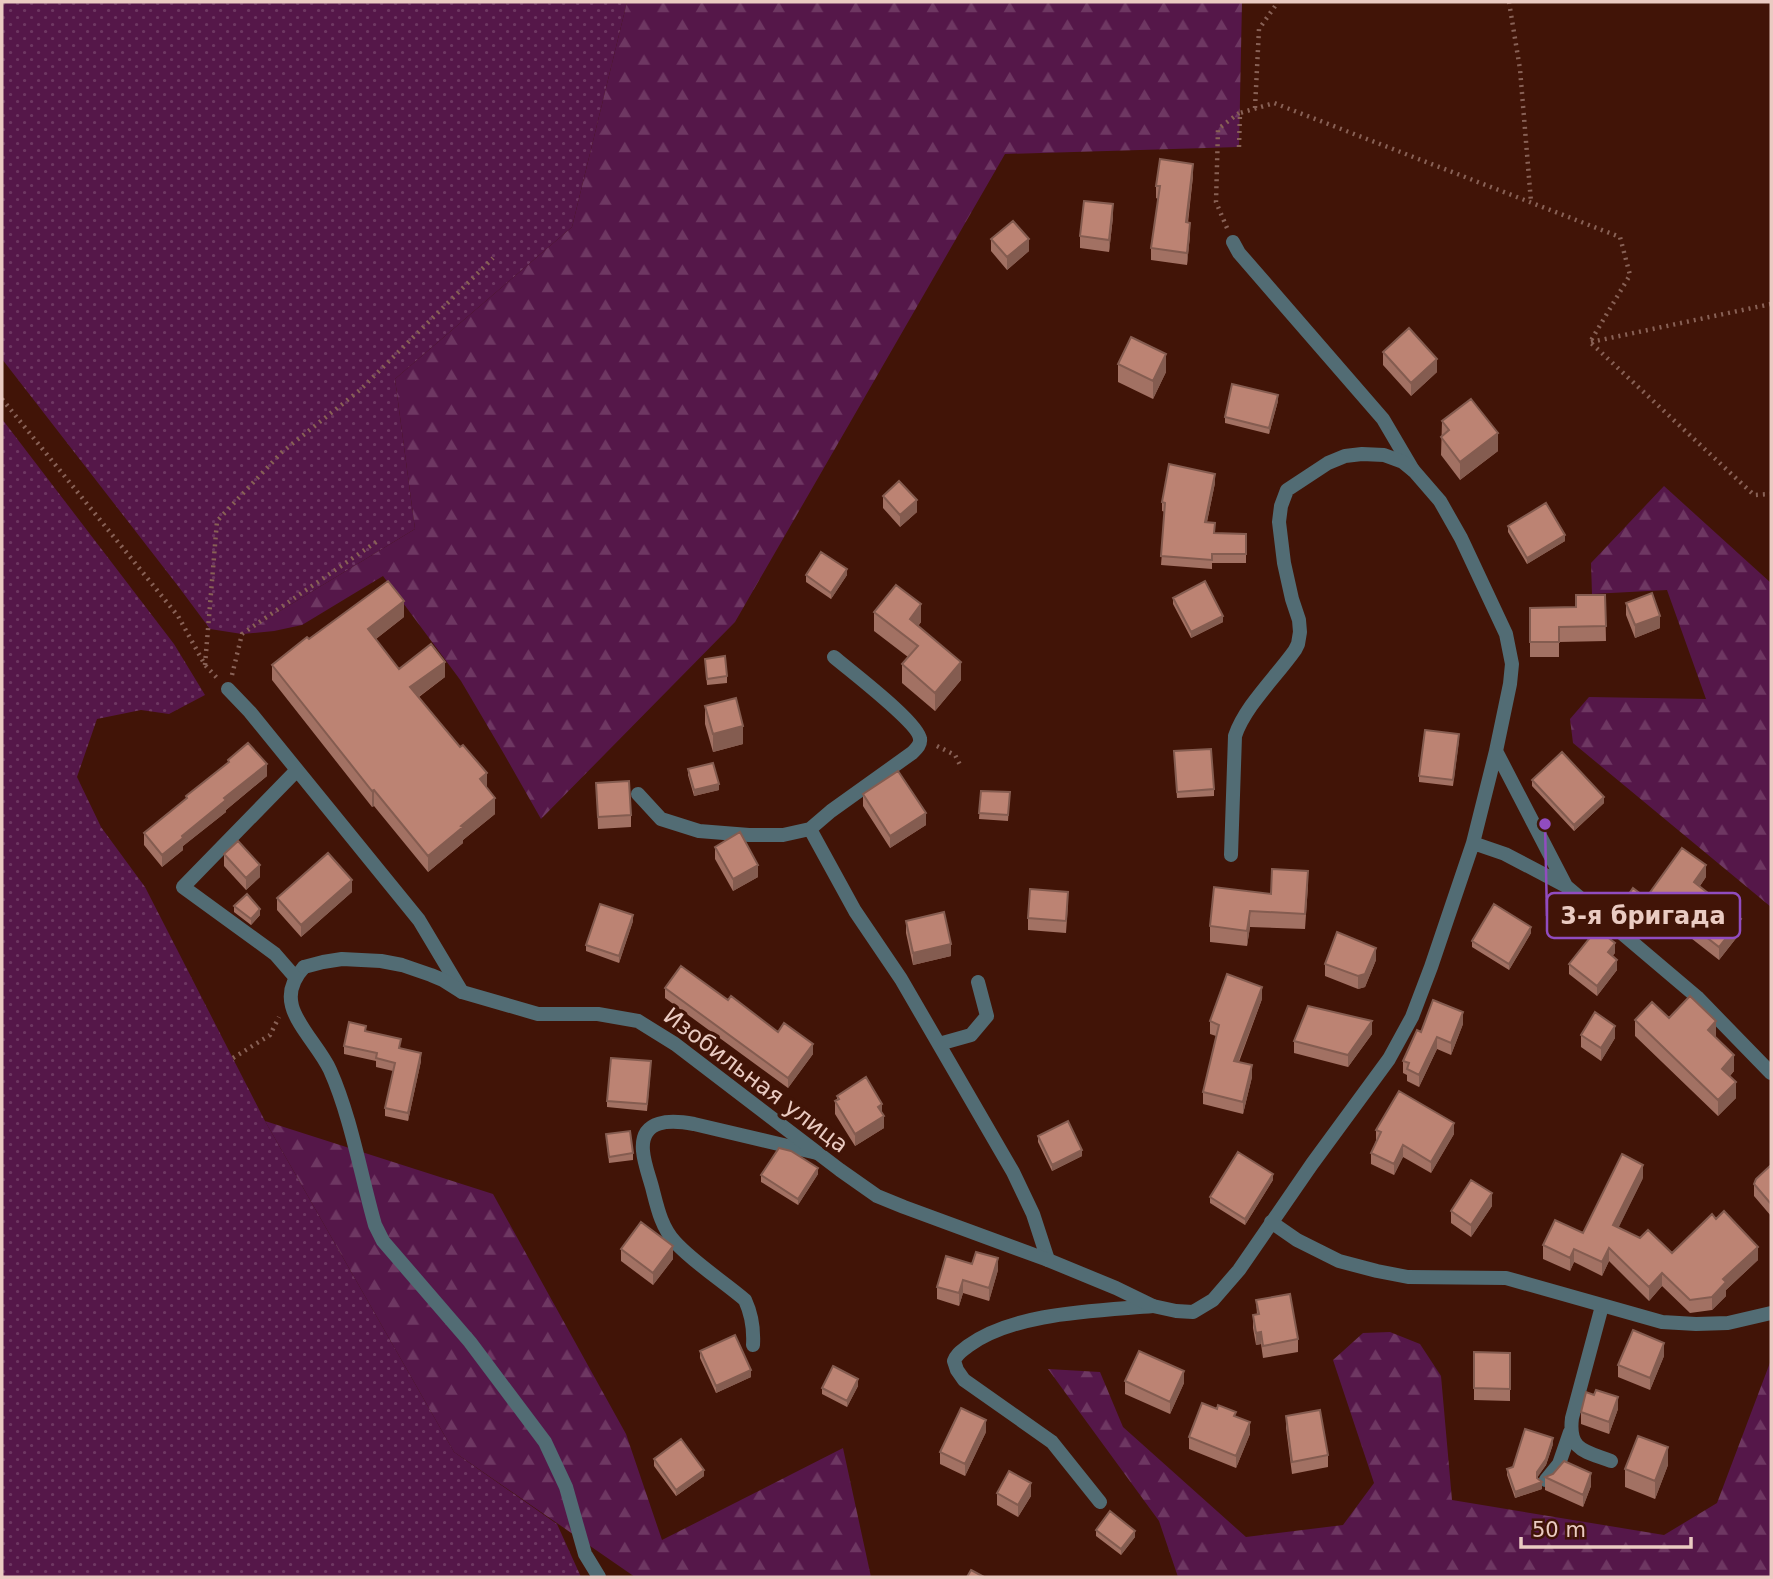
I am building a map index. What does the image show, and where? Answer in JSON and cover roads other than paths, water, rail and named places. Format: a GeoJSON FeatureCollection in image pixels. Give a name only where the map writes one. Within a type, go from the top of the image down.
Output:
{"type":"FeatureCollection","features":[{"type":"Feature","properties":{"kind":"street"},"geometry":{"type":"LineString","coordinates":[[1233,242],[1239,253],[1383,419],[1414,471]]}},
{"type":"Feature","properties":{"kind":"street"},"geometry":{"type":"LineString","coordinates":[[1231,855],[1235,736],[1245,714],[1295,650],[1300,632],[1283,563],[1279,522],[1287,490],[1345,456],[1384,455],[1403,462],[1414,471]]}},
{"type":"Feature","properties":{"kind":"street","name":"Изобильная улица"},"geometry":{"type":"LineString","coordinates":[[297,979],[323,962],[342,959],[381,961],[430,975],[462,992],[538,1014],[598,1014],[638,1021],[674,1044],[877,1196],[1048,1260],[1153,1306],[1194,1312],[1213,1300],[1239,1270],[1389,1059],[1412,1017],[1473,843],[1496,751],[1512,664],[1507,634],[1461,538],[1440,501],[1414,471]]}},
{"type":"Feature","properties":{"kind":"street"},"geometry":{"type":"LineString","coordinates":[[638,794],[661,818],[699,831],[783,835],[810,830],[831,811],[919,746],[920,738],[915,728],[834,657]]}},
{"type":"Feature","properties":{"kind":"street"},"geometry":{"type":"LineString","coordinates":[[229,689],[419,920],[462,992]]}},
{"type":"Feature","properties":{"kind":"street"},"geometry":{"type":"LineString","coordinates":[[1496,751],[1566,886]]}},
{"type":"Feature","properties":{"kind":"street"},"geometry":{"type":"LineString","coordinates":[[297,770],[183,887],[275,954],[297,979],[292,1007],[330,1070],[343,1104],[372,1212],[383,1241],[470,1342],[545,1442],[566,1487],[585,1554],[599,1577]]}},
{"type":"Feature","properties":{"kind":"street"},"geometry":{"type":"LineString","coordinates":[[810,830],[855,911],[901,979],[1013,1172],[1032,1214],[1048,1260]]}},
{"type":"Feature","properties":{"kind":"street"},"geometry":{"type":"LineString","coordinates":[[1473,843],[1505,854],[1566,886],[1697,997],[1771,1073]]}},
{"type":"Feature","properties":{"kind":"street"},"geometry":{"type":"LineString","coordinates":[[939,1044],[971,1035],[987,1016],[978,982]]}},
{"type":"Feature","properties":{"kind":"street"},"geometry":{"type":"LineString","coordinates":[[753,1345],[751,1314],[746,1300],[674,1241],[664,1226],[657,1210],[643,1150],[644,1138],[649,1128],[660,1122],[673,1121],[818,1153]]}},
{"type":"Feature","properties":{"kind":"street"},"geometry":{"type":"LineString","coordinates":[[1271,1222],[1297,1241],[1339,1261],[1408,1277],[1506,1278],[1662,1322],[1696,1325],[1728,1323],[1771,1313]]}},
{"type":"Feature","properties":{"kind":"street"},"geometry":{"type":"LineString","coordinates":[[1100,1502],[1052,1442],[964,1380],[954,1361],[956,1354],[980,1338],[1011,1325],[1072,1313],[1153,1306]]}},
{"type":"Feature","properties":{"kind":"street"},"geometry":{"type":"LineString","coordinates":[[1545,1480],[1559,1464],[1570,1432],[1602,1306]]}},
{"type":"Feature","properties":{"kind":"street"},"geometry":{"type":"LineString","coordinates":[[1570,1432],[1575,1445],[1611,1461]]}},
{"type":"Feature","properties":{"kind":"place","name":"3-я бригада"},"geometry":{"type":"Point","coordinates":[1545,824]}}]}
